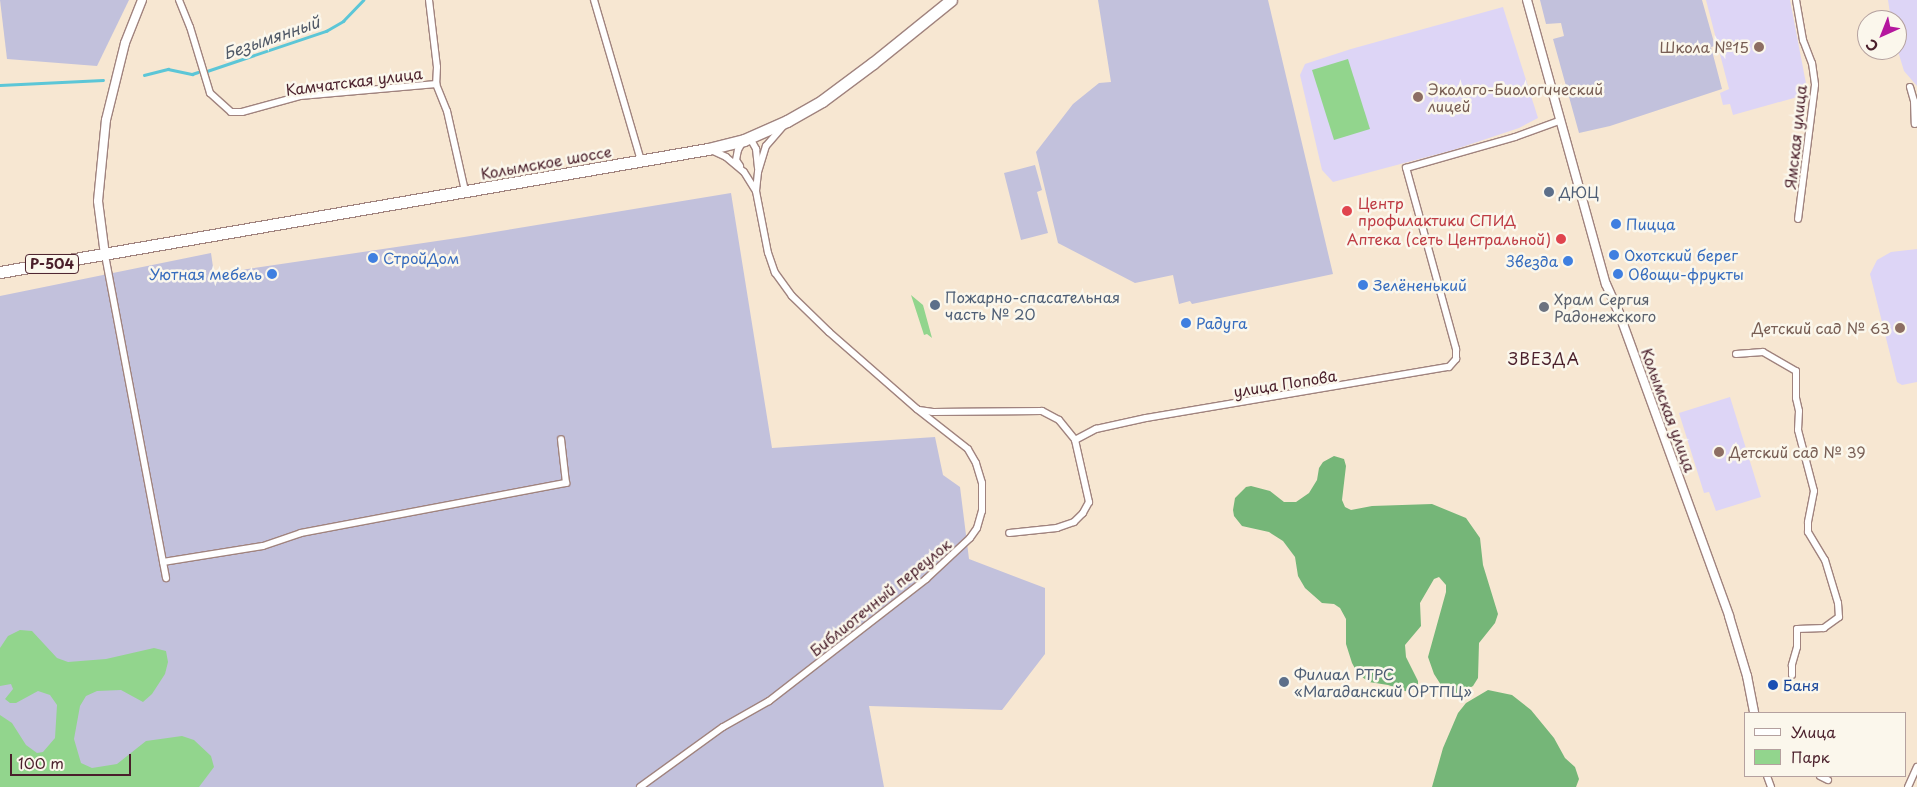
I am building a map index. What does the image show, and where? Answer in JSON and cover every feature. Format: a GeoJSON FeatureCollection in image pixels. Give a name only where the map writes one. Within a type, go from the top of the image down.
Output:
{"type":"FeatureCollection","features":[{"type":"Feature","properties":{"kind":"highway","name":"Колымское шоссе"},"geometry":{"type":"LineString","coordinates":[[105,255],[708,149],[747,139],[787,121],[850,81],[951,0]]}},
{"type":"Feature","properties":{"kind":"highway","name":"Р-504"},"geometry":{"type":"LineString","coordinates":[[0,272],[105,255]]}},
{"type":"Feature","properties":{"kind":"street"},"geometry":{"type":"LineString","coordinates":[[142,0],[125,43],[106,120],[98,201],[105,255],[166,578]]}},
{"type":"Feature","properties":{"kind":"street","name":"Камчатская улица"},"geometry":{"type":"LineString","coordinates":[[179,0],[190,27],[210,93],[231,112],[242,112],[300,96],[436,84],[447,111],[465,191]]}},
{"type":"Feature","properties":{"kind":"street"},"geometry":{"type":"LineString","coordinates":[[429,0],[437,67],[436,84]]}},
{"type":"Feature","properties":{"kind":"street"},"geometry":{"type":"LineString","coordinates":[[594,0],[641,161]]}},
{"type":"Feature","properties":{"kind":"street","name":"Колымская улица"},"geometry":{"type":"LineString","coordinates":[[1527,0],[1606,284],[1619,313],[1729,616],[1747,676],[1754,712]]}},
{"type":"Feature","properties":{"kind":"street","name":"Ямская улица"},"geometry":{"type":"LineString","coordinates":[[1796,0],[1803,40],[1812,63],[1815,85],[1798,219]]}},
{"type":"Feature","properties":{"kind":"street"},"geometry":{"type":"LineString","coordinates":[[1910,87],[1914,101],[1915,124]]}},
{"type":"Feature","properties":{"kind":"street","name":"Библиотечный переулок"},"geometry":{"type":"LineString","coordinates":[[640,787],[722,727],[769,701],[890,605],[926,579],[970,538],[977,528],[982,511],[982,483],[976,462],[968,450],[953,435],[917,409],[829,332],[782,284],[768,253],[756,191],[758,172],[766,146],[787,121]]}},
{"type":"Feature","properties":{"kind":"street","name":"улица Попова"},"geometry":{"type":"LineString","coordinates":[[1075,440],[1096,429],[1152,417],[1450,367],[1456,359],[1456,349],[1406,168],[1515,137],[1560,121]]}},
{"type":"Feature","properties":{"kind":"street"},"geometry":{"type":"LineString","coordinates":[[744,172],[736,160],[738,150],[747,139],[756,149],[758,172]]}},
{"type":"Feature","properties":{"kind":"street","name":"Библиотечный переулок"},"geometry":{"type":"LineString","coordinates":[[708,149],[726,157],[744,172],[756,191]]}},
{"type":"Feature","properties":{"kind":"street"},"geometry":{"type":"LineString","coordinates":[[1736,354],[1763,352],[1796,371],[1796,398],[1799,410],[1798,430],[1814,491],[1808,532],[1825,560],[1838,603],[1839,617],[1824,628],[1797,629],[1797,647],[1792,665],[1792,675]]}},
{"type":"Feature","properties":{"kind":"street"},"geometry":{"type":"LineString","coordinates":[[917,409],[933,412],[1042,412],[1058,420],[1075,440],[1089,502],[1084,513],[1074,522],[1057,528],[1008,533]]}},
{"type":"Feature","properties":{"kind":"street"},"geometry":{"type":"LineString","coordinates":[[163,562],[263,546],[301,533],[566,483],[561,439]]}},
{"type":"Feature","properties":{"kind":"street"},"geometry":{"type":"LineString","coordinates":[[1908,787],[1917,767]]}},
{"type":"Feature","properties":{"kind":"street"},"geometry":{"type":"LineString","coordinates":[[1822,777],[1828,780]]}},
{"type":"Feature","properties":{"kind":"shaded area"},"geometry":{"type":"Polygon","coordinates":[[[0,0],[129,0],[97,66],[7,59],[0,0]]]}},
{"type":"Feature","properties":{"kind":"shaded area"},"geometry":{"type":"Polygon","coordinates":[[[1098,0],[1268,0],[1333,274],[1192,304],[1190,301],[1179,304],[1173,275],[1135,283],[1058,243],[1036,152],[1073,104],[1099,83],[1111,82],[1098,0]]]}},
{"type":"Feature","properties":{"kind":"shaded area"},"geometry":{"type":"Polygon","coordinates":[[[1540,0],[1702,0],[1715,46],[1711,47],[1722,89],[1610,126],[1579,133],[1553,39],[1564,36],[1561,23],[1546,24],[1540,0]]]}},
{"type":"Feature","properties":{"kind":"shaded area","name":"Школа №15"},"geometry":{"type":"Polygon","coordinates":[[[1706,0],[1790,0],[1808,94],[1733,115],[1730,104],[1723,105],[1720,93],[1729,89],[1706,0]]]}},
{"type":"Feature","properties":{"kind":"shaded area"},"geometry":{"type":"Polygon","coordinates":[[[1888,0],[1917,0],[1917,86],[1904,71],[1901,60],[1907,60],[1907,10],[1890,10],[1888,0]]]}},
{"type":"Feature","properties":{"kind":"shaded area","name":"Эколого-Биологический лицей"},"geometry":{"type":"Polygon","coordinates":[[[1503,7],[1538,118],[1519,128],[1453,150],[1333,182],[1322,170],[1300,75],[1305,64],[1351,49],[1503,7]]]}},
{"type":"Feature","properties":{"kind":"shaded area"},"geometry":{"type":"Polygon","coordinates":[[[1035,165],[1042,190],[1037,192],[1048,233],[1021,240],[1004,173],[1035,165]]]}},
{"type":"Feature","properties":{"kind":"shaded area"},"geometry":{"type":"Polygon","coordinates":[[[731,193],[772,448],[935,437],[943,475],[960,487],[969,559],[1045,588],[1045,654],[1002,710],[869,706],[884,787],[0,787],[0,296],[211,253],[214,274],[464,237],[731,193]]]}},
{"type":"Feature","properties":{"kind":"shaded area","name":"Детский сад № 63"},"geometry":{"type":"Polygon","coordinates":[[[1917,249],[1917,382],[1902,385],[1897,382],[1870,274],[1877,260],[1891,252],[1917,249]]]}},
{"type":"Feature","properties":{"kind":"shaded area","name":"Детский сад № 39"},"geometry":{"type":"Polygon","coordinates":[[[1730,397],[1761,497],[1716,511],[1709,492],[1704,493],[1679,413],[1730,397]]]}},
{"type":"Feature","properties":{"kind":"green space"},"geometry":{"type":"Polygon","coordinates":[[[1348,59],[1370,129],[1334,140],[1312,70],[1348,59]]]}},
{"type":"Feature","properties":{"kind":"green space"},"geometry":{"type":"Polygon","coordinates":[[[911,295],[923,305],[932,338],[927,334],[924,335],[911,295]]]}},
{"type":"Feature","properties":{"kind":"green space"},"geometry":{"type":"Polygon","coordinates":[[[1334,456],[1344,459],[1346,466],[1342,500],[1345,507],[1351,510],[1372,506],[1432,504],[1466,518],[1480,538],[1483,565],[1498,614],[1495,623],[1479,643],[1478,678],[1473,686],[1453,694],[1443,688],[1434,674],[1428,657],[1446,592],[1446,585],[1439,577],[1434,579],[1420,603],[1421,626],[1405,645],[1406,657],[1418,681],[1418,687],[1408,692],[1388,685],[1369,682],[1358,674],[1352,663],[1346,644],[1346,619],[1340,608],[1334,604],[1322,603],[1305,588],[1298,576],[1295,557],[1283,541],[1269,532],[1242,526],[1234,516],[1235,498],[1246,487],[1251,486],[1270,491],[1284,502],[1296,502],[1309,493],[1317,480],[1319,468],[1323,462],[1334,456]]]}},
{"type":"Feature","properties":{"kind":"green space"},"geometry":{"type":"Polygon","coordinates":[[[20,630],[32,631],[57,658],[68,662],[106,659],[154,648],[166,651],[168,662],[165,674],[152,694],[143,702],[121,690],[97,691],[86,696],[80,706],[74,739],[81,763],[92,768],[117,764],[146,741],[182,736],[194,740],[211,756],[214,767],[199,787],[0,787],[0,715],[12,723],[26,745],[37,753],[43,752],[55,738],[57,705],[50,695],[38,691],[16,703],[10,703],[5,699],[13,689],[11,684],[0,686],[0,648],[8,636],[20,630]]]}},
{"type":"Feature","properties":{"kind":"green space"},"geometry":{"type":"Polygon","coordinates":[[[1488,690],[1512,695],[1531,710],[1554,738],[1565,758],[1575,767],[1579,779],[1576,787],[1432,787],[1443,748],[1458,713],[1466,703],[1488,690]]]}},
{"type":"Feature","properties":{"kind":"waterway","name":"Безымянный"},"geometry":{"type":"LineString","coordinates":[[207,71],[326,31],[343,21],[363,0]]}},
{"type":"Feature","properties":{"kind":"waterway","name":"Безымянный"},"geometry":{"type":"LineString","coordinates":[[144,75],[168,69],[192,74],[198,72]]}},
{"type":"Feature","properties":{"kind":"waterway","name":"Безымянный"},"geometry":{"type":"LineString","coordinates":[[0,85],[103,80]]}},
{"type":"Feature","properties":{"kind":"place","name":"Школа №15"},"geometry":{"type":"Point","coordinates":[1759,47]}},
{"type":"Feature","properties":{"kind":"place","name":"Эколого-Биологический лицей"},"geometry":{"type":"Point","coordinates":[1418,97]}},
{"type":"Feature","properties":{"kind":"place","name":"ДЮЦ"},"geometry":{"type":"Point","coordinates":[1549,192]}},
{"type":"Feature","properties":{"kind":"place","name":"Центр профилактики СПИД"},"geometry":{"type":"Point","coordinates":[1347,211]}},
{"type":"Feature","properties":{"kind":"place","name":"Пицца"},"geometry":{"type":"Point","coordinates":[1616,224]}},
{"type":"Feature","properties":{"kind":"place","name":"Аптека (сеть Центральной)"},"geometry":{"type":"Point","coordinates":[1561,239]}},
{"type":"Feature","properties":{"kind":"place","name":"Охотский берег"},"geometry":{"type":"Point","coordinates":[1614,255]}},
{"type":"Feature","properties":{"kind":"place","name":"СтройДом"},"geometry":{"type":"Point","coordinates":[373,258]}},
{"type":"Feature","properties":{"kind":"place","name":"Звезда"},"geometry":{"type":"Point","coordinates":[1568,261]}},
{"type":"Feature","properties":{"kind":"place","name":"Уютная мебель"},"geometry":{"type":"Point","coordinates":[272,274]}},
{"type":"Feature","properties":{"kind":"place","name":"Овощи-фрукты"},"geometry":{"type":"Point","coordinates":[1618,274]}},
{"type":"Feature","properties":{"kind":"place","name":"Зелёненький"},"geometry":{"type":"Point","coordinates":[1363,285]}},
{"type":"Feature","properties":{"kind":"place","name":"Пожарно-спасательная часть № 20"},"geometry":{"type":"Point","coordinates":[935,305]}},
{"type":"Feature","properties":{"kind":"place","name":"Храм Сергия Радонежского"},"geometry":{"type":"Point","coordinates":[1544,307]}},
{"type":"Feature","properties":{"kind":"place","name":"Радуга"},"geometry":{"type":"Point","coordinates":[1186,323]}},
{"type":"Feature","properties":{"kind":"place","name":"Детский сад № 63"},"geometry":{"type":"Point","coordinates":[1900,328]}},
{"type":"Feature","properties":{"kind":"place","name":"Детский сад № 39"},"geometry":{"type":"Point","coordinates":[1719,452]}},
{"type":"Feature","properties":{"kind":"place","name":"Филиал РТРС «Магаданский ОРТПЦ»"},"geometry":{"type":"Point","coordinates":[1284,682]}},
{"type":"Feature","properties":{"kind":"place","name":"Баня"},"geometry":{"type":"Point","coordinates":[1773,685]}},
{"type":"Feature","properties":{"kind":"district","name":"ЗВЕЗДА"},"geometry":{"type":"Point","coordinates":[1544,358]}}]}
